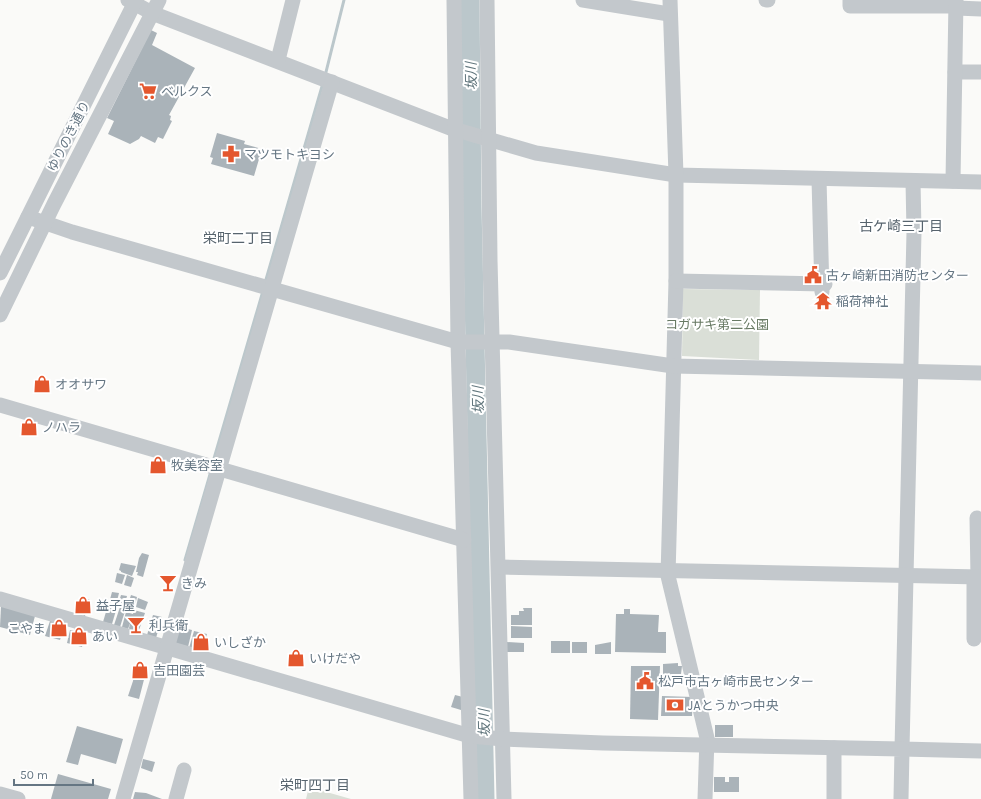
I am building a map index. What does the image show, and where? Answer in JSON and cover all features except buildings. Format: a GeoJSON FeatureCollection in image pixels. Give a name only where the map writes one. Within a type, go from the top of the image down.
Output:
{"type":"FeatureCollection","features":[{"type":"Feature","properties":{"kind":"street"},"geometry":{"type":"LineString","coordinates":[[278,60],[294,0]]}},
{"type":"Feature","properties":{"kind":"street"},"geometry":{"type":"LineString","coordinates":[[454,0],[458,129],[458,342],[472,736],[471,799]]}},
{"type":"Feature","properties":{"kind":"street"},"geometry":{"type":"LineString","coordinates":[[487,0],[486,137],[499,567],[501,739],[504,799]]}},
{"type":"Feature","properties":{"kind":"street"},"geometry":{"type":"LineString","coordinates":[[583,0],[670,7],[676,175],[676,281],[668,570],[707,745],[705,799]]}},
{"type":"Feature","properties":{"kind":"street"},"geometry":{"type":"LineString","coordinates":[[850,0],[850,6],[956,5],[981,9]]}},
{"type":"Feature","properties":{"kind":"street"},"geometry":{"type":"LineString","coordinates":[[133,1],[156,6],[278,60],[383,103],[458,129],[536,153],[676,175],[981,182]]}},
{"type":"Feature","properties":{"kind":"street","name":"ゆりのき通り"},"geometry":{"type":"LineString","coordinates":[[0,273],[133,1]]}},
{"type":"Feature","properties":{"kind":"street"},"geometry":{"type":"LineString","coordinates":[[953,181],[956,5]]}},
{"type":"Feature","properties":{"kind":"street"},"geometry":{"type":"LineString","coordinates":[[0,315],[156,6]]}},
{"type":"Feature","properties":{"kind":"street"},"geometry":{"type":"LineString","coordinates":[[955,72],[981,72]]}},
{"type":"Feature","properties":{"kind":"street"},"geometry":{"type":"LineString","coordinates":[[123,799],[162,646],[267,288],[326,80]]}},
{"type":"Feature","properties":{"kind":"street"},"geometry":{"type":"LineString","coordinates":[[676,281],[823,287],[819,179]]}},
{"type":"Feature","properties":{"kind":"street"},"geometry":{"type":"LineString","coordinates":[[901,799],[914,181]]}},
{"type":"Feature","properties":{"kind":"street"},"geometry":{"type":"LineString","coordinates":[[28,217],[267,288],[458,342],[492,341],[673,366],[981,373]]}},
{"type":"Feature","properties":{"kind":"street"},"geometry":{"type":"LineString","coordinates":[[0,405],[464,540]]}},
{"type":"Feature","properties":{"kind":"street"},"geometry":{"type":"LineString","coordinates":[[974,638],[978,577],[977,518]]}},
{"type":"Feature","properties":{"kind":"street"},"geometry":{"type":"LineString","coordinates":[[499,567],[978,577]]}},
{"type":"Feature","properties":{"kind":"street"},"geometry":{"type":"LineString","coordinates":[[0,599],[472,736],[501,739],[981,751]]}},
{"type":"Feature","properties":{"kind":"street"},"geometry":{"type":"LineString","coordinates":[[834,748],[834,799]]}},
{"type":"Feature","properties":{"kind":"street"},"geometry":{"type":"LineString","coordinates":[[176,799],[184,770]]}},
{"type":"Feature","properties":{"kind":"street"},"geometry":{"type":"LineString","coordinates":[[0,794],[18,799]]}},
{"type":"Feature","properties":{"kind":"green space","name":"コガサキ第二公園"},"geometry":{"type":"Polygon","coordinates":[[[683,289],[760,290],[759,360],[682,356],[683,289]]]}},
{"type":"Feature","properties":{"kind":"green space"},"geometry":{"type":"Polygon","coordinates":[[[309,787],[351,799],[306,799],[309,787]]]}},
{"type":"Feature","properties":{"kind":"waterway"},"geometry":{"type":"LineString","coordinates":[[325,76],[344,0]]}},
{"type":"Feature","properties":{"kind":"waterway","name":"坂川"},"geometry":{"type":"LineString","coordinates":[[470,0],[472,206],[485,799]]}},
{"type":"Feature","properties":{"kind":"waterway"},"geometry":{"type":"LineString","coordinates":[[265,283],[323,83]]}},
{"type":"Feature","properties":{"kind":"waterway"},"geometry":{"type":"LineString","coordinates":[[213,462],[263,291]]}},
{"type":"Feature","properties":{"kind":"waterway"},"geometry":{"type":"LineString","coordinates":[[185,560],[211,471]]}},
{"type":"Feature","properties":{"kind":"place","name":"ベルクス"},"geometry":{"type":"Point","coordinates":[148,91]}},
{"type":"Feature","properties":{"kind":"place","name":"マツモトキヨシ"},"geometry":{"type":"Point","coordinates":[231,154]}},
{"type":"Feature","properties":{"kind":"place","name":"古ヶ崎新田消防センター"},"geometry":{"type":"Point","coordinates":[813,275]}},
{"type":"Feature","properties":{"kind":"place","name":"稲荷神社"},"geometry":{"type":"Point","coordinates":[823,301]}},
{"type":"Feature","properties":{"kind":"place","name":"オオサワ"},"geometry":{"type":"Point","coordinates":[42,384]}},
{"type":"Feature","properties":{"kind":"place","name":"ノハラ"},"geometry":{"type":"Point","coordinates":[29,427]}},
{"type":"Feature","properties":{"kind":"place","name":"牧美容室"},"geometry":{"type":"Point","coordinates":[158,465]}},
{"type":"Feature","properties":{"kind":"place","name":"きみ"},"geometry":{"type":"Point","coordinates":[168,583]}},
{"type":"Feature","properties":{"kind":"place","name":"益子屋"},"geometry":{"type":"Point","coordinates":[83,605]}},
{"type":"Feature","properties":{"kind":"place","name":"利兵衛"},"geometry":{"type":"Point","coordinates":[136,625]}},
{"type":"Feature","properties":{"kind":"place","name":"こやま"},"geometry":{"type":"Point","coordinates":[59,628]}},
{"type":"Feature","properties":{"kind":"place","name":"あい"},"geometry":{"type":"Point","coordinates":[79,636]}},
{"type":"Feature","properties":{"kind":"place","name":"いしざか"},"geometry":{"type":"Point","coordinates":[201,642]}},
{"type":"Feature","properties":{"kind":"place","name":"いけだや"},"geometry":{"type":"Point","coordinates":[296,658]}},
{"type":"Feature","properties":{"kind":"place","name":"吉田園芸"},"geometry":{"type":"Point","coordinates":[140,670]}},
{"type":"Feature","properties":{"kind":"place","name":"松戸市古ヶ崎市民センター"},"geometry":{"type":"Point","coordinates":[645,681]}},
{"type":"Feature","properties":{"kind":"place","name":"JAとうかつ中央"},"geometry":{"type":"Point","coordinates":[675,705]}},
{"type":"Feature","properties":{"kind":"district","name":"古ケ崎三丁目"},"geometry":{"type":"Point","coordinates":[901,226]}},
{"type":"Feature","properties":{"kind":"district","name":"栄町二丁目"},"geometry":{"type":"Point","coordinates":[238,238]}},
{"type":"Feature","properties":{"kind":"district","name":"栄町四丁目"},"geometry":{"type":"Point","coordinates":[315,785]}}]}
